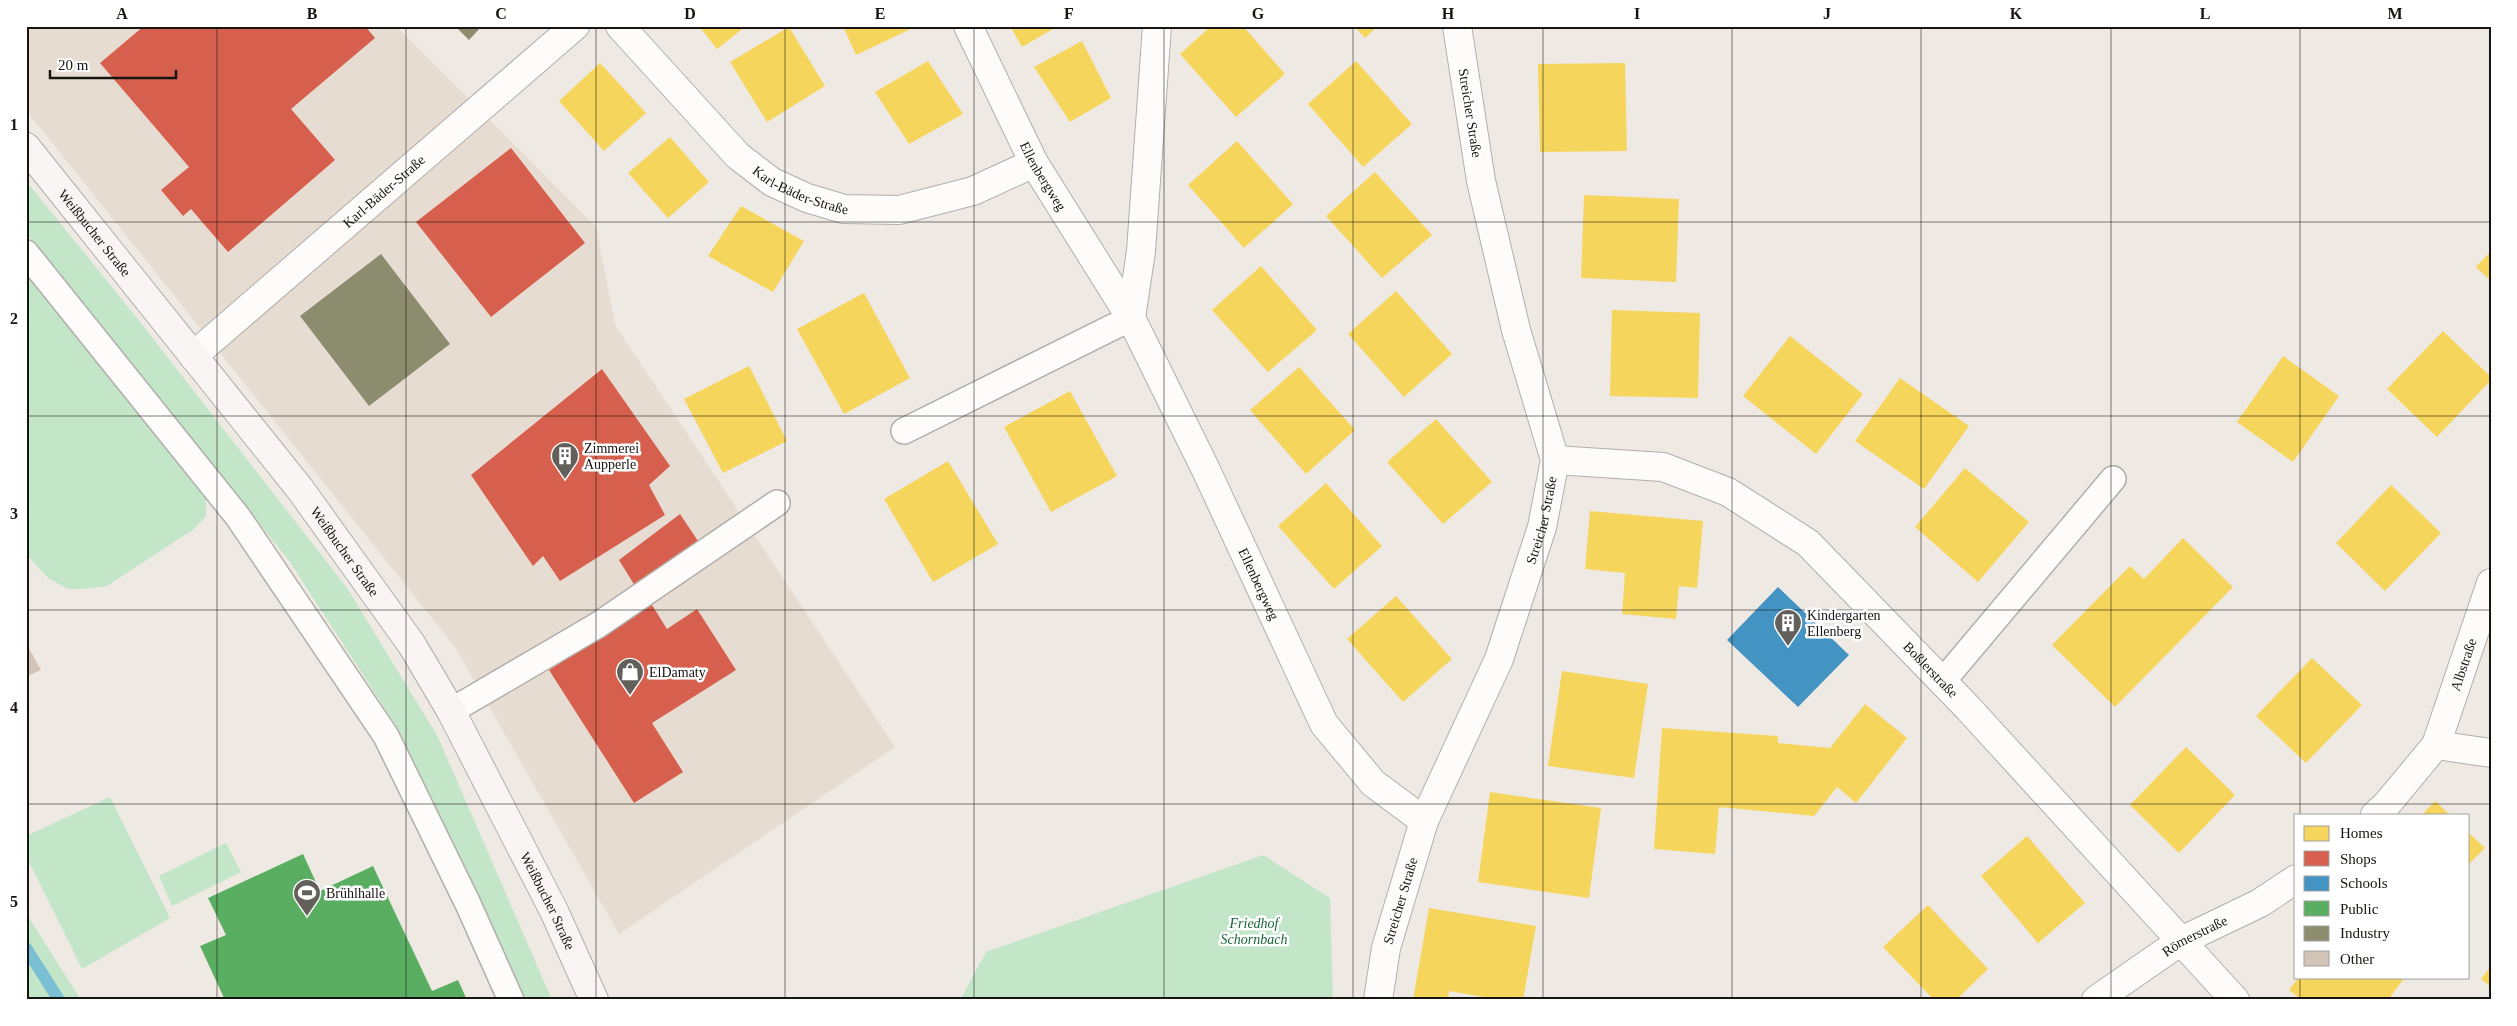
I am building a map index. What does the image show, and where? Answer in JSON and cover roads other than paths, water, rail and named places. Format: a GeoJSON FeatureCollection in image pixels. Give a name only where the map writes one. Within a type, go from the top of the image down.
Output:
{"type":"FeatureCollection","features":[{"type":"Feature","properties":{"kind":"street","name":"Karl-Bäder-Straße"},"geometry":{"type":"LineString","coordinates":[[193,356],[575,26]]}},
{"type":"Feature","properties":{"kind":"street","name":"Karl-Bäder-Straße"},"geometry":{"type":"LineString","coordinates":[[620,26],[738,156],[772,182],[807,198],[844,209],[898,210],[974,191],[1034,163]]}},
{"type":"Feature","properties":{"kind":"street","name":"Ellenbergweg"},"geometry":{"type":"LineString","coordinates":[[968,26],[1034,163],[1131,318],[1206,470],[1324,724],[1373,782],[1424,821]]}},
{"type":"Feature","properties":{"kind":"street"},"geometry":{"type":"LineString","coordinates":[[1131,318],[1140,251],[1157,26]]}},
{"type":"Feature","properties":{"kind":"street","name":"Streicher Straße"},"geometry":{"type":"LineString","coordinates":[[1378,1000],[1386,948],[1424,821],[1498,659],[1542,527],[1554,460],[1516,330],[1481,181],[1457,26]]}},
{"type":"Feature","properties":{"kind":"street","name":"Weißbucher Straße"},"geometry":{"type":"LineString","coordinates":[[26,147],[300,490],[412,646],[451,711],[554,912],[594,1000]]}},
{"type":"Feature","properties":{"kind":"street","name":"Boßlerstraße"},"geometry":{"type":"LineString","coordinates":[[1554,460],[1663,467],[1728,492],[1808,543],[1943,681],[2235,1000]]}},
{"type":"Feature","properties":{"kind":"street","name":"Albstraße"},"geometry":{"type":"LineString","coordinates":[[2436,745],[2491,583]]}},
{"type":"Feature","properties":{"kind":"street"},"geometry":{"type":"LineString","coordinates":[[2376,814],[2387,804],[2436,745],[2491,753]]}},
{"type":"Feature","properties":{"kind":"street","name":"Römerstraße"},"geometry":{"type":"LineString","coordinates":[[2096,1000],[2181,941],[2260,903],[2294,880]]}},
{"type":"Feature","properties":{"kind":"lane"},"geometry":{"type":"LineString","coordinates":[[26,253],[238,517],[386,736],[468,904],[511,1000]]}},
{"type":"Feature","properties":{"kind":"lane"},"geometry":{"type":"LineString","coordinates":[[904,431],[1131,318]]}},
{"type":"Feature","properties":{"kind":"lane"},"geometry":{"type":"LineString","coordinates":[[1943,681],[2113,479]]}},
{"type":"Feature","properties":{"kind":"lane"},"geometry":{"type":"LineString","coordinates":[[451,711],[598,625],[777,503]]}},
{"type":"Feature","properties":{"kind":"waterway"},"geometry":{"type":"LineString","coordinates":[[26,948],[59,1000]]}},
{"type":"Feature","properties":{"kind":"place","name":"Zimmerei Aupperle"},"geometry":{"type":"Point","coordinates":[565,480]}},
{"type":"Feature","properties":{"kind":"place","name":"Kindergarten Ellenberg"},"geometry":{"type":"Point","coordinates":[1788,647]}},
{"type":"Feature","properties":{"kind":"place","name":"ElDamaty"},"geometry":{"type":"Point","coordinates":[630,696]}},
{"type":"Feature","properties":{"kind":"place","name":"Brühlhalle"},"geometry":{"type":"Point","coordinates":[307,917]}},
{"type":"Feature","properties":{"kind":"park label","name":"Friedhof Schornbach"},"geometry":{"type":"Point","coordinates":[1254,932]}}]}
